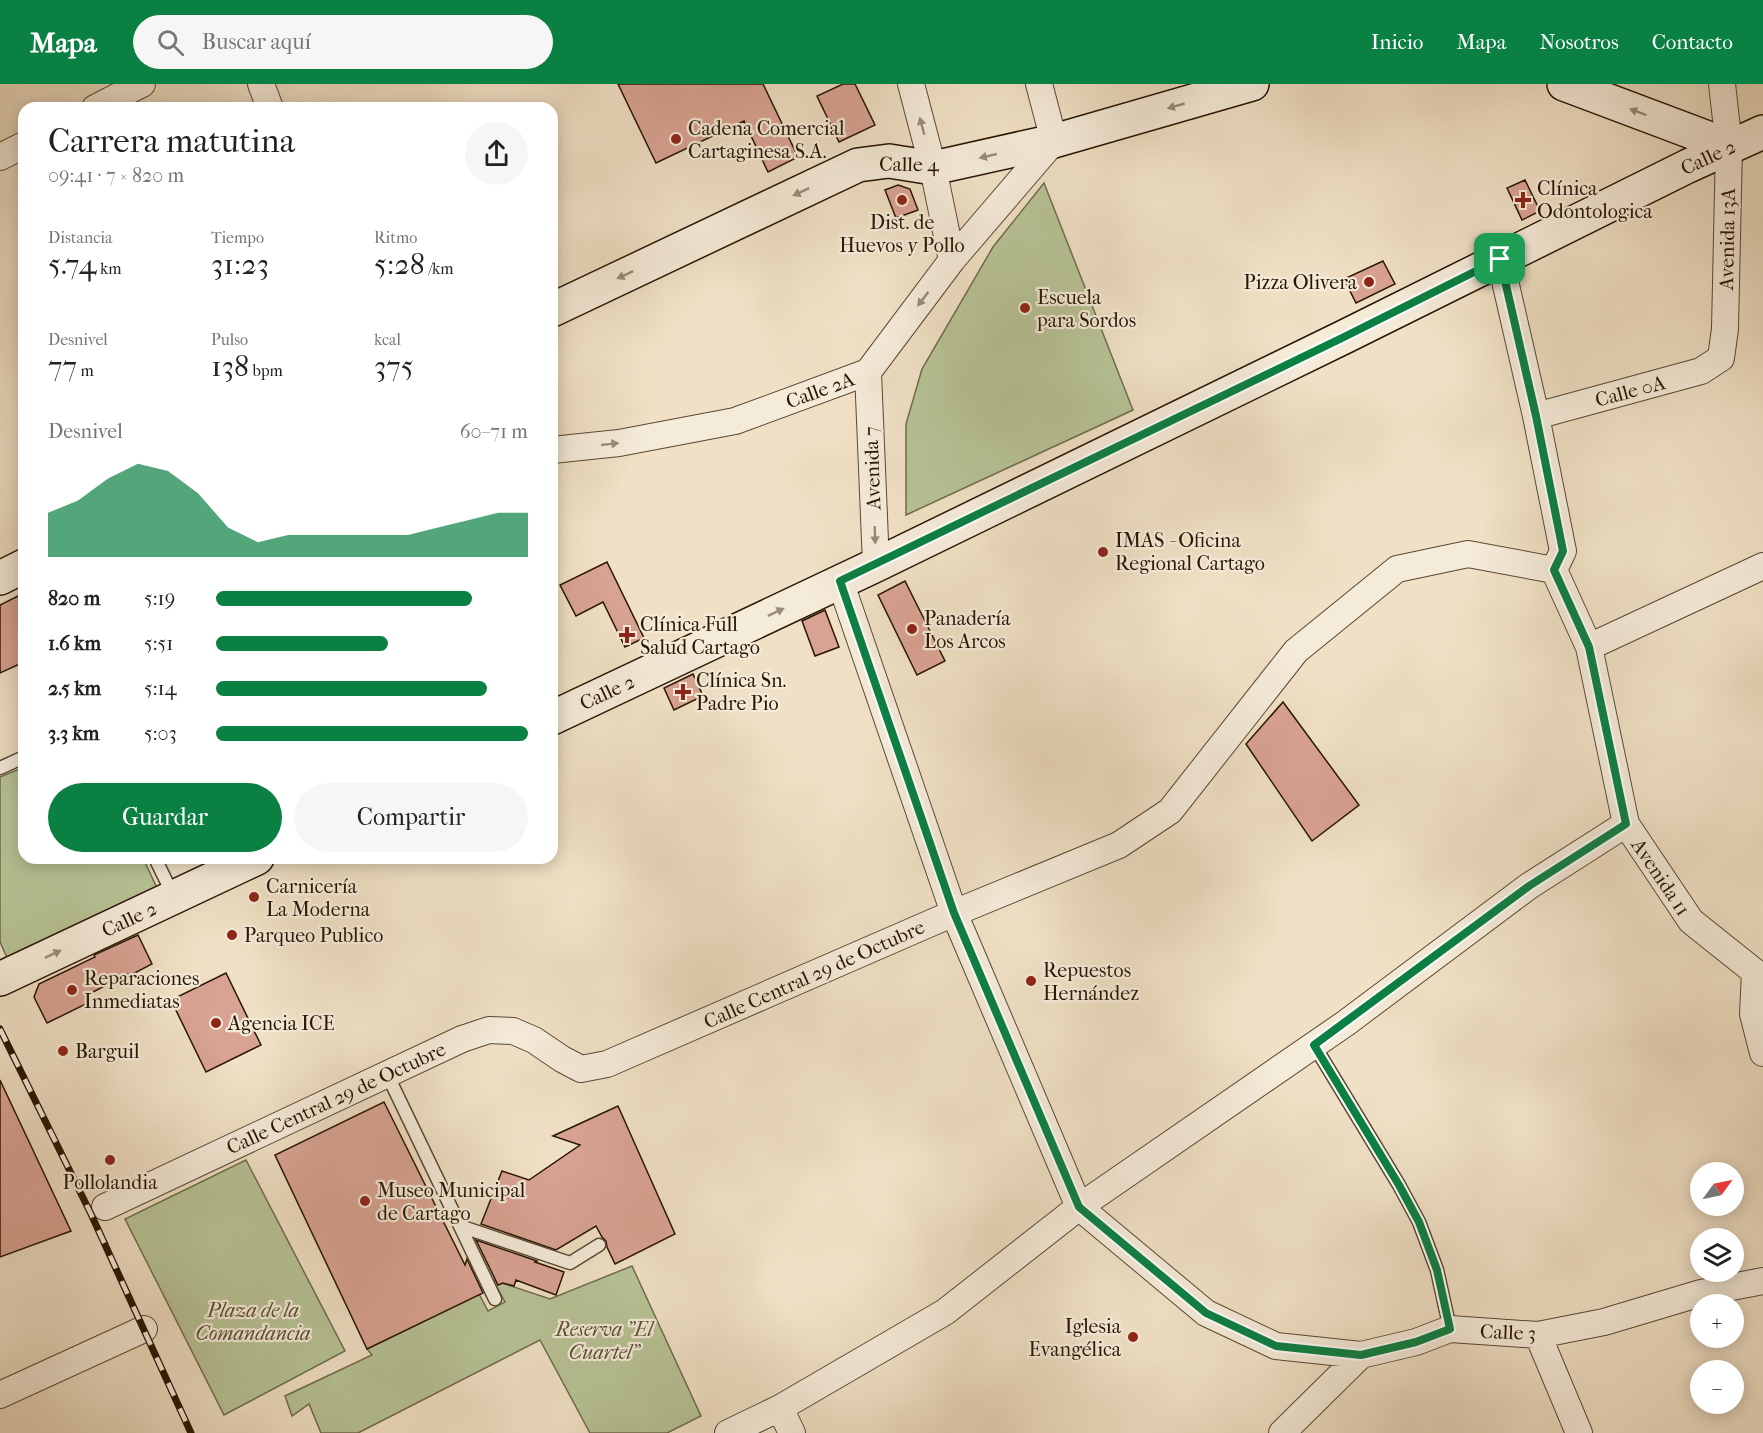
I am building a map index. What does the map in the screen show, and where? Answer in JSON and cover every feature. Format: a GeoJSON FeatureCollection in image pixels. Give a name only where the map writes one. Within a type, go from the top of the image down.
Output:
{"type":"FeatureCollection","features":[{"type":"Feature","properties":{"kind":"street"},"geometry":{"type":"LineString","coordinates":[[107,102],[142,84]]}},
{"type":"Feature","properties":{"kind":"street"},"geometry":{"type":"LineString","coordinates":[[261,84],[268,102]]}},
{"type":"Feature","properties":{"kind":"street"},"geometry":{"type":"LineString","coordinates":[[910,84],[933,168],[952,260]]}},
{"type":"Feature","properties":{"kind":"street"},"geometry":{"type":"LineString","coordinates":[[1039,84],[1054,141]]}},
{"type":"Feature","properties":{"kind":"street","name":"Calle 4"},"geometry":{"type":"LineString","coordinates":[[558,307],[858,165],[889,161],[933,168],[1054,141],[1252,84]]}},
{"type":"Feature","properties":{"kind":"street"},"geometry":{"type":"LineString","coordinates":[[1564,84],[1729,146]]}},
{"type":"Feature","properties":{"kind":"street","name":"Avenida 13A"},"geometry":{"type":"LineString","coordinates":[[1720,358],[1725,329],[1729,146],[1722,84]]}},
{"type":"Feature","properties":{"kind":"street","name":"Calle 2"},"geometry":{"type":"LineString","coordinates":[[558,715],[876,565],[1688,166],[1763,132]]}},
{"type":"Feature","properties":{"kind":"street"},"geometry":{"type":"LineString","coordinates":[[1688,166],[1698,154],[1698,146],[1693,133]]}},
{"type":"Feature","properties":{"kind":"street","name":"Calle 2A"},"geometry":{"type":"LineString","coordinates":[[558,449],[619,443],[735,421],[868,372],[952,260],[1054,141]]}},
{"type":"Feature","properties":{"kind":"street"},"geometry":{"type":"LineString","coordinates":[[0,157],[18,148]]}},
{"type":"Feature","properties":{"kind":"street"},"geometry":{"type":"LineString","coordinates":[[1500,259],[1536,416],[1563,551],[1554,570]]}},
{"type":"Feature","properties":{"kind":"street","name":"Calle 0A"},"geometry":{"type":"LineString","coordinates":[[1536,416],[1701,371],[1720,358]]}},
{"type":"Feature","properties":{"kind":"street","name":"Avenida 7"},"geometry":{"type":"LineString","coordinates":[[868,372],[876,565]]}},
{"type":"Feature","properties":{"kind":"street","name":"Calle Central 29 de Octubre"},"geometry":{"type":"LineString","coordinates":[[105,1207],[462,1039],[489,1030],[513,1031],[534,1040],[581,1069],[607,1064],[954,913],[1119,845],[1170,811],[1296,651],[1397,569],[1468,554],[1554,570]]}},
{"type":"Feature","properties":{"kind":"street"},"geometry":{"type":"LineString","coordinates":[[1589,647],[1763,566]]}},
{"type":"Feature","properties":{"kind":"street"},"geometry":{"type":"LineString","coordinates":[[0,578],[18,569]]}},
{"type":"Feature","properties":{"kind":"street","name":"Avenida 11"},"geometry":{"type":"LineString","coordinates":[[1554,570],[1589,647],[1626,824],[1691,921],[1759,970],[1753,1014],[1763,1053]]}},
{"type":"Feature","properties":{"kind":"street"},"geometry":{"type":"LineString","coordinates":[[840,581],[954,913],[1079,1207],[1206,1313],[1276,1346],[1361,1355]]}},
{"type":"Feature","properties":{"kind":"street"},"geometry":{"type":"LineString","coordinates":[[728,1433],[780,1408],[945,1312],[1079,1207],[1314,1045],[1529,886],[1626,824]]}},
{"type":"Feature","properties":{"kind":"street","name":"Calle 2"},"geometry":{"type":"LineString","coordinates":[[0,979],[244,864]]}},
{"type":"Feature","properties":{"kind":"street","name":"Calle 3"},"geometry":{"type":"LineString","coordinates":[[1361,1355],[1416,1342],[1450,1329],[1538,1335],[1604,1322],[1701,1293],[1763,1281]]}},
{"type":"Feature","properties":{"kind":"street"},"geometry":{"type":"LineString","coordinates":[[0,1395],[144,1329]]}},
{"type":"Feature","properties":{"kind":"street"},"geometry":{"type":"LineString","coordinates":[[1538,1335],[1579,1433]]}},
{"type":"Feature","properties":{"kind":"street"},"geometry":{"type":"LineString","coordinates":[[1281,1433],[1361,1355]]}},
{"type":"Feature","properties":{"kind":"street"},"geometry":{"type":"LineString","coordinates":[[780,1408],[792,1433]]}},
{"type":"Feature","properties":{"kind":"lane"},"geometry":{"type":"LineString","coordinates":[[0,768],[18,760]]}},
{"type":"Feature","properties":{"kind":"lane"},"geometry":{"type":"LineString","coordinates":[[158,864],[174,897]]}},
{"type":"Feature","properties":{"kind":"lane"},"geometry":{"type":"LineString","coordinates":[[1314,1045],[1419,1222],[1437,1270],[1450,1329]]}},
{"type":"Feature","properties":{"kind":"lane"},"geometry":{"type":"LineString","coordinates":[[387,1074],[495,1299]]}},
{"type":"Feature","properties":{"kind":"lane"},"geometry":{"type":"LineString","coordinates":[[460,1226],[570,1263],[599,1245]]}},
{"type":"Feature","properties":{"kind":"green space","name":"Escuela para Sordos"},"geometry":{"type":"Polygon","coordinates":[[[1044,183],[1133,410],[906,515],[906,424],[922,369],[993,247],[1044,183]]]}},
{"type":"Feature","properties":{"kind":"green space"},"geometry":{"type":"Polygon","coordinates":[[[18,770],[18,864],[146,864],[157,888],[8,960],[0,942],[0,777],[18,770]]]}},
{"type":"Feature","properties":{"kind":"green space","name":"Plaza de la Comandancia"},"geometry":{"type":"Polygon","coordinates":[[[246,1160],[345,1351],[224,1415],[125,1219],[246,1160]]]}},
{"type":"Feature","properties":{"kind":"green space","name":"Reserva \"El Cuartel\""},"geometry":{"type":"Polygon","coordinates":[[[632,1266],[701,1416],[667,1433],[590,1433],[540,1340],[358,1433],[321,1433],[309,1404],[292,1416],[285,1396],[372,1355],[367,1349],[479,1294],[488,1311],[505,1302],[493,1280],[550,1299],[632,1266]]]}},
{"type":"Feature","properties":{"kind":"building","name":"Cadena Comercial Cartaginesa S.A."},"geometry":{"type":"Polygon","coordinates":[[[618,84],[763,84],[798,157],[768,172],[744,121],[656,163],[618,84]]]}},
{"type":"Feature","properties":{"kind":"building"},"geometry":{"type":"Polygon","coordinates":[[[843,84],[855,84],[875,125],[839,142],[817,96],[843,84]]]}},
{"type":"Feature","properties":{"kind":"building","name":"Clínica Odontologica"},"geometry":{"type":"Polygon","coordinates":[[[1525,180],[1540,211],[1522,220],[1507,188],[1525,180]]]}},
{"type":"Feature","properties":{"kind":"building","name":"Dist. de Huevos y Pollo"},"geometry":{"type":"Polygon","coordinates":[[[898,185],[910,189],[918,210],[896,218],[885,190],[898,185]]]}},
{"type":"Feature","properties":{"kind":"building","name":"Pizza Olivera"},"geometry":{"type":"Polygon","coordinates":[[[1383,261],[1395,284],[1356,303],[1344,279],[1383,261]]]}},
{"type":"Feature","properties":{"kind":"building"},"geometry":{"type":"Polygon","coordinates":[[[607,562],[644,638],[625,647],[603,602],[576,616],[560,585],[607,562]]]}},
{"type":"Feature","properties":{"kind":"building","name":"Panadería Los Arcos"},"geometry":{"type":"Polygon","coordinates":[[[905,581],[945,661],[917,675],[878,595],[905,581]]]}},
{"type":"Feature","properties":{"kind":"building"},"geometry":{"type":"Polygon","coordinates":[[[18,596],[18,665],[0,673],[0,605],[18,596]]]}},
{"type":"Feature","properties":{"kind":"building"},"geometry":{"type":"Polygon","coordinates":[[[825,610],[839,647],[815,656],[802,621],[825,610]]]}},
{"type":"Feature","properties":{"kind":"building","name":"Clínica Sn. Padre Pio"},"geometry":{"type":"Polygon","coordinates":[[[693,674],[703,696],[674,710],[664,688],[693,674]]]}},
{"type":"Feature","properties":{"kind":"building"},"geometry":{"type":"Polygon","coordinates":[[[1283,702],[1359,805],[1312,841],[1246,744],[1283,702]]]}},
{"type":"Feature","properties":{"kind":"building"},"geometry":{"type":"Polygon","coordinates":[[[138,935],[152,964],[85,996],[88,1003],[47,1023],[34,997],[39,984],[138,935]]]}},
{"type":"Feature","properties":{"kind":"building","name":"Agencia ICE"},"geometry":{"type":"Polygon","coordinates":[[[226,973],[261,1045],[206,1072],[171,1000],[226,973]]]}},
{"type":"Feature","properties":{"kind":"building"},"geometry":{"type":"Polygon","coordinates":[[[0,1080],[71,1231],[0,1257],[0,1080]]]}},
{"type":"Feature","properties":{"kind":"building","name":"Museo Municipal de Cartago"},"geometry":{"type":"Polygon","coordinates":[[[384,1102],[465,1265],[467,1259],[483,1293],[367,1349],[275,1155],[384,1102]]]}},
{"type":"Feature","properties":{"kind":"building"},"geometry":{"type":"Polygon","coordinates":[[[618,1106],[675,1234],[615,1264],[606,1241],[596,1226],[556,1250],[481,1224],[502,1171],[529,1180],[580,1145],[553,1136],[618,1106]]]}},
{"type":"Feature","properties":{"kind":"building"},"geometry":{"type":"Polygon","coordinates":[[[476,1240],[564,1272],[556,1295],[516,1280],[514,1286],[503,1283],[498,1285],[476,1240]]]}},
{"type":"Feature","properties":{"kind":"railway"},"geometry":{"type":"LineString","coordinates":[[0,1029],[91,1214],[191,1433]]}},
{"type":"Feature","properties":{"kind":"place","name":"Cadena Comercial Cartaginesa S.A."},"geometry":{"type":"Point","coordinates":[676,139]}},
{"type":"Feature","properties":{"kind":"place","name":"Dist. de Huevos y Pollo"},"geometry":{"type":"Point","coordinates":[902,200]}},
{"type":"Feature","properties":{"kind":"place","name":"Clínica Odontologica"},"geometry":{"type":"Point","coordinates":[1523,200]}},
{"type":"Feature","properties":{"kind":"place","name":"Pizza Olivera"},"geometry":{"type":"Point","coordinates":[1369,282]}},
{"type":"Feature","properties":{"kind":"place","name":"Escuela para Sordos"},"geometry":{"type":"Point","coordinates":[1025,308]}},
{"type":"Feature","properties":{"kind":"place","name":"IMAS - Oficina Regional Cartago"},"geometry":{"type":"Point","coordinates":[1103,552]}},
{"type":"Feature","properties":{"kind":"place","name":"Panadería Los Arcos"},"geometry":{"type":"Point","coordinates":[912,629]}},
{"type":"Feature","properties":{"kind":"place","name":"Clínica Full Salud Cartago"},"geometry":{"type":"Point","coordinates":[627,635]}},
{"type":"Feature","properties":{"kind":"place","name":"Clínica Sn. Padre Pio"},"geometry":{"type":"Point","coordinates":[683,692]}},
{"type":"Feature","properties":{"kind":"place","name":"Carnicería La Moderna"},"geometry":{"type":"Point","coordinates":[254,897]}},
{"type":"Feature","properties":{"kind":"place","name":"Parqueo Publico"},"geometry":{"type":"Point","coordinates":[232,935]}},
{"type":"Feature","properties":{"kind":"place","name":"Repuestos Hernández"},"geometry":{"type":"Point","coordinates":[1031,981]}},
{"type":"Feature","properties":{"kind":"place","name":"Reparaciones Inmediatas"},"geometry":{"type":"Point","coordinates":[72,990]}},
{"type":"Feature","properties":{"kind":"place","name":"Agencia ICE"},"geometry":{"type":"Point","coordinates":[216,1023]}},
{"type":"Feature","properties":{"kind":"place","name":"Barguil"},"geometry":{"type":"Point","coordinates":[63,1051]}},
{"type":"Feature","properties":{"kind":"place","name":"Pollolandia"},"geometry":{"type":"Point","coordinates":[110,1160]}},
{"type":"Feature","properties":{"kind":"place","name":"Museo Municipal de Cartago"},"geometry":{"type":"Point","coordinates":[365,1201]}},
{"type":"Feature","properties":{"kind":"place","name":"Iglesia Evangélica"},"geometry":{"type":"Point","coordinates":[1133,1337]}},
{"type":"Feature","properties":{"kind":"route"},"geometry":{"type":"LineString","coordinates":[[1500,259],[1536,416],[1563,551],[1554,570],[1589,647],[1626,824],[1529,886],[1314,1045],[1419,1222],[1437,1270],[1450,1329],[1416,1342],[1361,1355],[1276,1346],[1206,1313],[1079,1207],[954,913],[840,581],[1500,259]]}}]}
